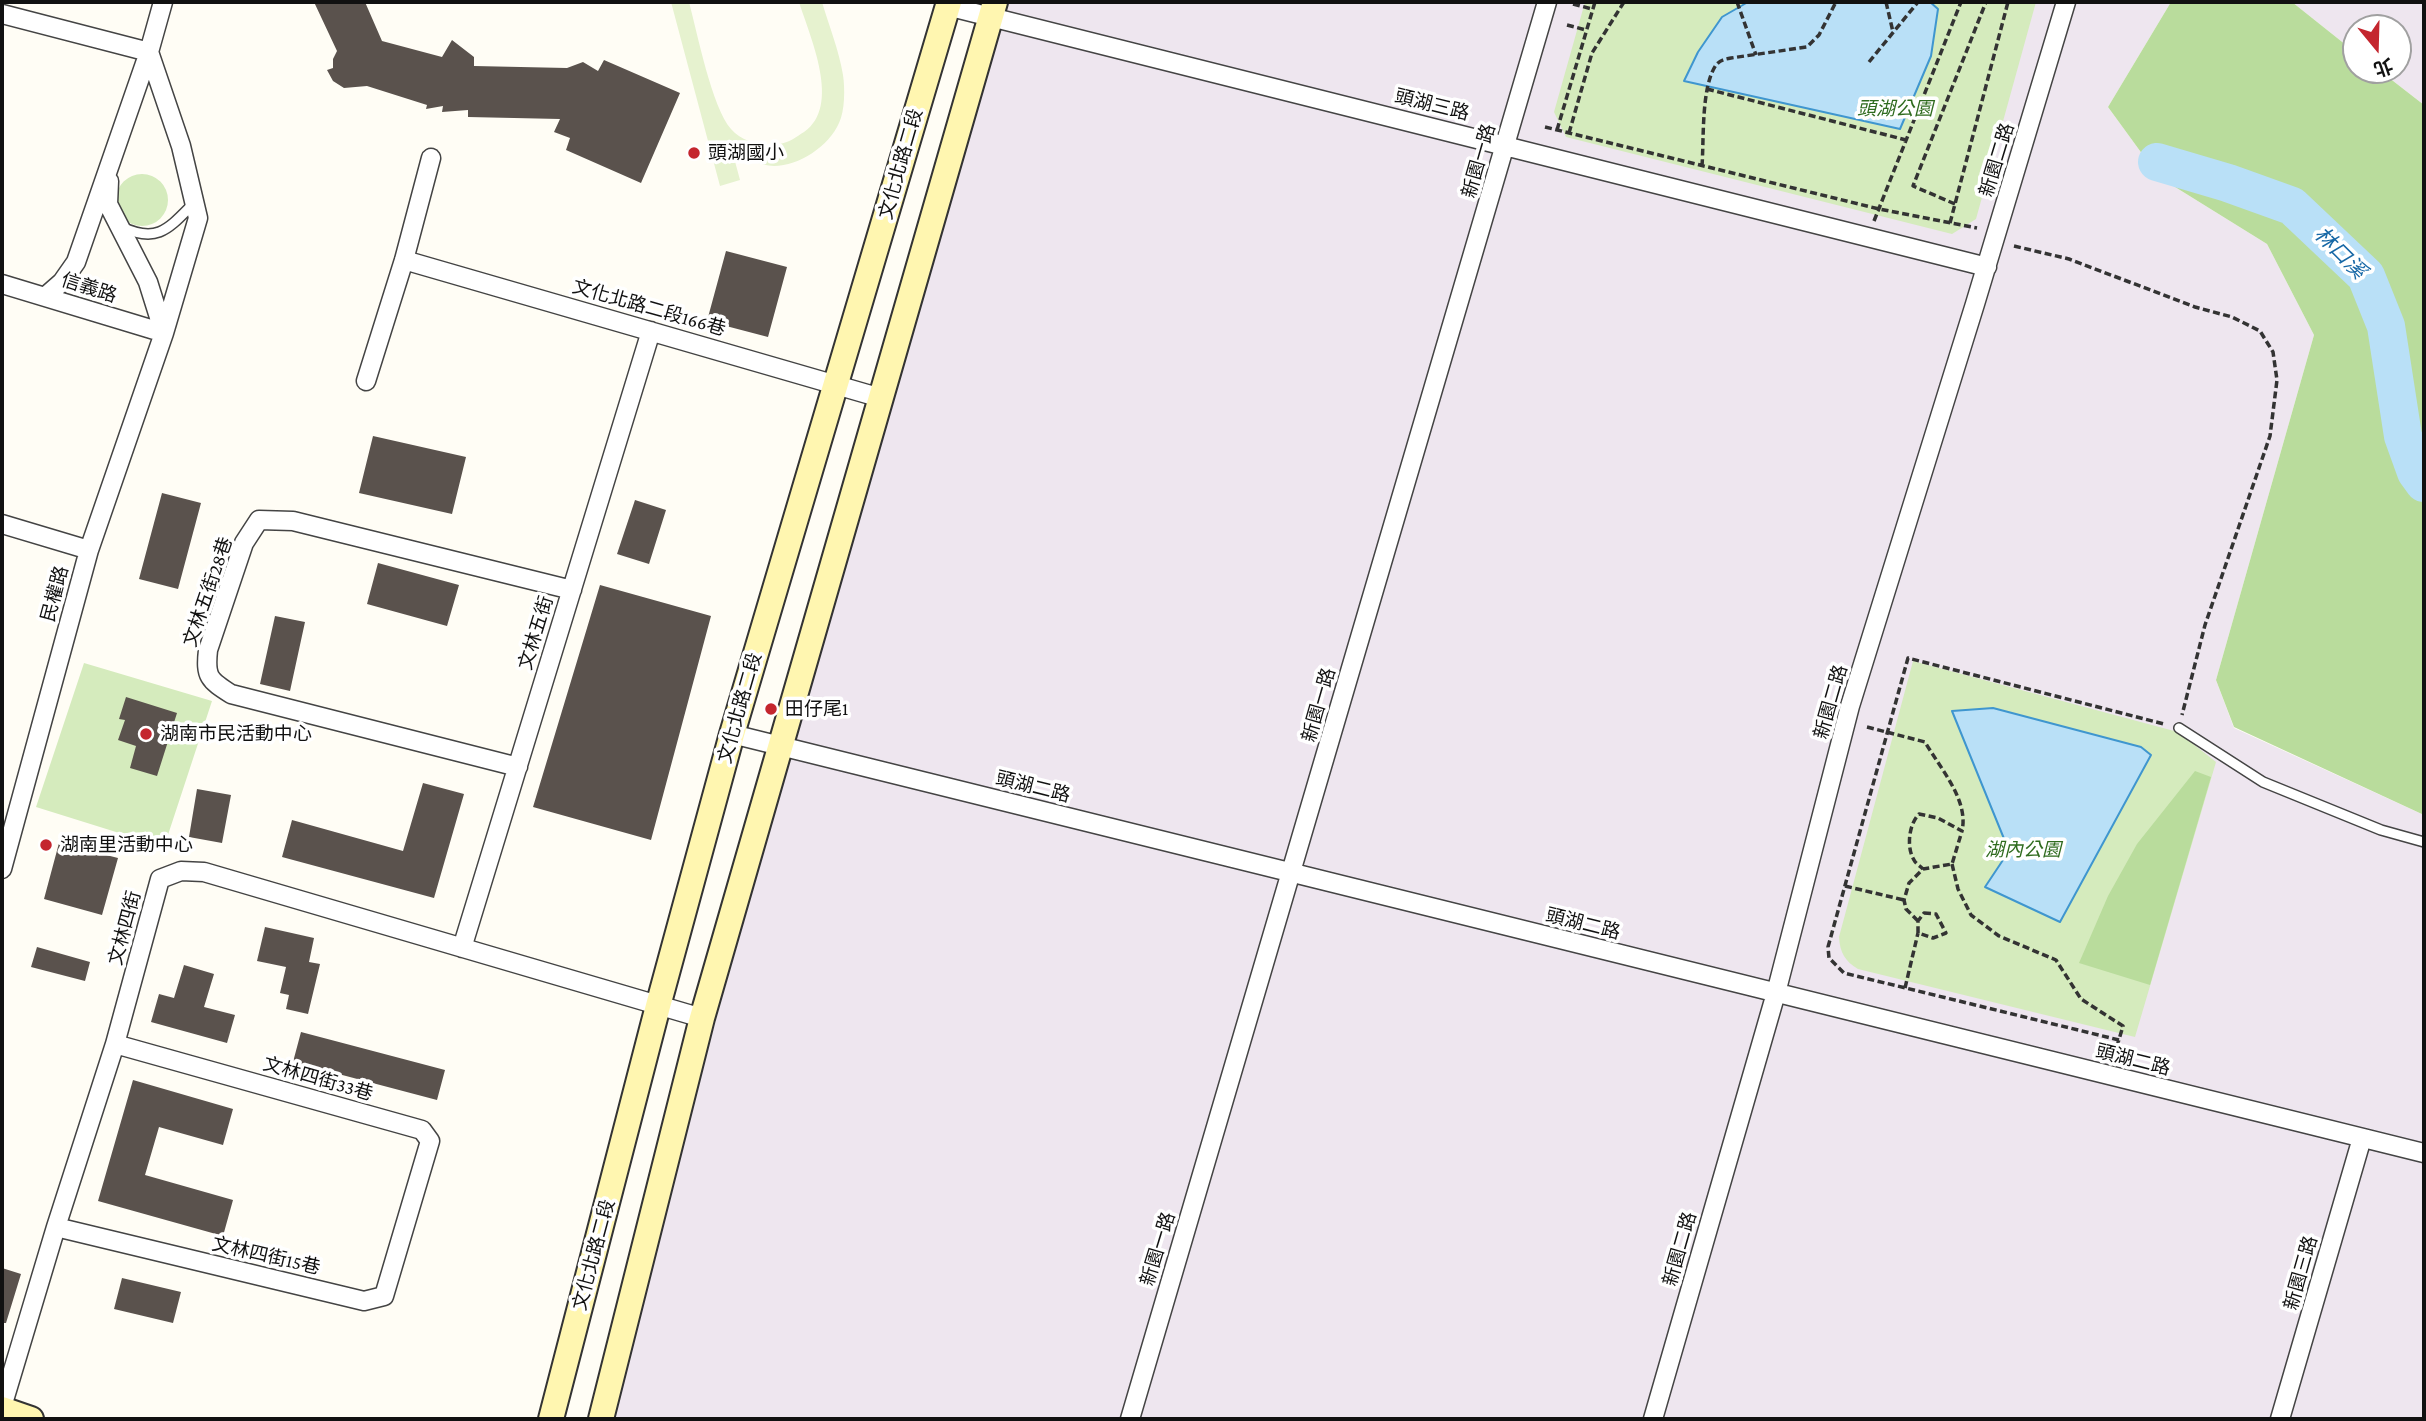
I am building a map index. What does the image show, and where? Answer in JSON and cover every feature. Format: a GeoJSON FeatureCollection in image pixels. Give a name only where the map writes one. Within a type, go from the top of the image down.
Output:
{"type":"FeatureCollection","features":[{"type":"Feature","properties":{"kind":"street"},"geometry":{"type":"LineString","coordinates":[[46,296],[62,282],[76,262],[149,52],[163,2]]}},
{"type":"Feature","properties":{"kind":"street","name":"新園一路"},"geometry":{"type":"LineString","coordinates":[[1130,1419],[1547,2]]}},
{"type":"Feature","properties":{"kind":"street","name":"新園二路"},"geometry":{"type":"LineString","coordinates":[[1653,1419],[1776,993],[1850,706],[1987,267],[2066,2]]}},
{"type":"Feature","properties":{"kind":"street","name":"頭湖三路"},"geometry":{"type":"LineString","coordinates":[[948,4],[993,9],[1506,145],[1987,267]]}},
{"type":"Feature","properties":{"kind":"street","name":"文化北路二段"},"geometry":{"type":"LineString","coordinates":[[551,1419],[732,734],[948,4]]}},
{"type":"Feature","properties":{"kind":"street"},"geometry":{"type":"LineString","coordinates":[[601,1419],[702,1018],[993,9]]}},
{"type":"Feature","properties":{"kind":"street"},"geometry":{"type":"LineString","coordinates":[[2,14],[149,52]]}},
{"type":"Feature","properties":{"kind":"street","name":"民權路"},"geometry":{"type":"LineString","coordinates":[[2,869],[89,550],[164,333],[198,218],[181,146],[149,52]]}},
{"type":"Feature","properties":{"kind":"street"},"geometry":{"type":"LineString","coordinates":[[366,381],[404,260],[431,158]]}},
{"type":"Feature","properties":{"kind":"street"},"geometry":{"type":"LineString","coordinates":[[110,162],[108,204],[148,282],[164,333]]}},
{"type":"Feature","properties":{"kind":"street","name":"文化北路二段166巷"},"geometry":{"type":"LineString","coordinates":[[404,260],[881,398]]}},
{"type":"Feature","properties":{"kind":"street","name":"信義路"},"geometry":{"type":"LineString","coordinates":[[2,284],[164,333]]}},
{"type":"Feature","properties":{"kind":"street","name":"文林五街"},"geometry":{"type":"LineString","coordinates":[[462,948],[651,331]]}},
{"type":"Feature","properties":{"kind":"street","name":"文林五街28巷"},"geometry":{"type":"LineString","coordinates":[[517,767],[231,694],[211,682],[206,668],[208,650],[244,543],[259,520],[293,522],[572,590]]}},
{"type":"Feature","properties":{"kind":"street"},"geometry":{"type":"LineString","coordinates":[[2,524],[89,550]]}},
{"type":"Feature","properties":{"kind":"street","name":"頭湖二路"},"geometry":{"type":"LineString","coordinates":[[732,734],[2424,1153]]}},
{"type":"Feature","properties":{"kind":"street","name":"文林四街"},"geometry":{"type":"LineString","coordinates":[[2,1408],[115,1044],[160,879],[181,871],[204,873],[702,1018]]}},
{"type":"Feature","properties":{"kind":"street","name":"文林四街33巷"},"geometry":{"type":"LineString","coordinates":[[115,1044],[422,1130],[430,1140],[408,1215]]}},
{"type":"Feature","properties":{"kind":"street","name":"新園三路"},"geometry":{"type":"LineString","coordinates":[[2280,1419],[2362,1138]]}},
{"type":"Feature","properties":{"kind":"street","name":"文林四街15巷"},"geometry":{"type":"LineString","coordinates":[[56,1227],[364,1301],[384,1296],[408,1215]]}},
{"type":"Feature","properties":{"kind":"street"},"geometry":{"type":"LineString","coordinates":[[2,1408],[31,1419]]}},
{"type":"Feature","properties":{"kind":"lane"},"geometry":{"type":"LineString","coordinates":[[120,226],[138,235],[159,234],[194,203]]}},
{"type":"Feature","properties":{"kind":"lane"},"geometry":{"type":"LineString","coordinates":[[2179,728],[2263,782],[2381,830],[2424,842]]}},
{"type":"Feature","properties":{"kind":"path"},"geometry":{"type":"LineString","coordinates":[[1557,130],[1595,2]]}},
{"type":"Feature","properties":{"kind":"path"},"geometry":{"type":"LineString","coordinates":[[1569,134],[1592,53],[1624,2]]}},
{"type":"Feature","properties":{"kind":"path"},"geometry":{"type":"LineString","coordinates":[[1702,166],[1707,89],[1715,66],[1731,58],[1807,47],[1819,36],[1836,2]]}},
{"type":"Feature","properties":{"kind":"path"},"geometry":{"type":"LineString","coordinates":[[1885,2],[1893,32]]}},
{"type":"Feature","properties":{"kind":"path"},"geometry":{"type":"LineString","coordinates":[[1869,62],[1918,2]]}},
{"type":"Feature","properties":{"kind":"path"},"geometry":{"type":"LineString","coordinates":[[1874,221],[1961,2]]}},
{"type":"Feature","properties":{"kind":"path"},"geometry":{"type":"LineString","coordinates":[[1955,204],[1913,186],[1986,2]]}},
{"type":"Feature","properties":{"kind":"path"},"geometry":{"type":"LineString","coordinates":[[1950,223],[2008,2]]}},
{"type":"Feature","properties":{"kind":"path"},"geometry":{"type":"LineString","coordinates":[[1573,4],[1592,9]]}},
{"type":"Feature","properties":{"kind":"path"},"geometry":{"type":"LineString","coordinates":[[1738,4],[1756,55]]}},
{"type":"Feature","properties":{"kind":"path"},"geometry":{"type":"LineString","coordinates":[[1567,25],[1587,30]]}},
{"type":"Feature","properties":{"kind":"path"},"geometry":{"type":"LineString","coordinates":[[1581,50],[1592,53]]}},
{"type":"Feature","properties":{"kind":"path"},"geometry":{"type":"LineString","coordinates":[[1707,89],[1906,140]]}},
{"type":"Feature","properties":{"kind":"path"},"geometry":{"type":"LineString","coordinates":[[1545,127],[1879,209],[1979,229]]}},
{"type":"Feature","properties":{"kind":"path"},"geometry":{"type":"LineString","coordinates":[[2014,246],[2069,259],[2195,307],[2232,317],[2260,331],[2273,352],[2277,380],[2270,436],[2205,625],[2179,728],[1908,658],[1828,947],[1829,958],[1844,973],[2119,1040]]}},
{"type":"Feature","properties":{"kind":"path"},"geometry":{"type":"LineString","coordinates":[[1867,727],[1925,742],[1959,800],[1964,820],[1952,864],[1958,889],[1971,915],[1999,936],[2056,960],[2081,999],[2123,1026],[2114,1056]]}},
{"type":"Feature","properties":{"kind":"path"},"geometry":{"type":"LineString","coordinates":[[1923,869],[1914,860],[1909,842],[1913,821],[1919,814],[1938,818],[1962,831]]}},
{"type":"Feature","properties":{"kind":"path"},"geometry":{"type":"LineString","coordinates":[[1919,921],[1906,909],[1904,900],[1909,883],[1923,869],[1952,864]]}},
{"type":"Feature","properties":{"kind":"path"},"geometry":{"type":"LineString","coordinates":[[1845,886],[1904,900]]}},
{"type":"Feature","properties":{"kind":"path"},"geometry":{"type":"LineString","coordinates":[[1905,988],[1919,921],[1924,914],[1936,914],[1947,933],[1933,938],[1918,933]]}},
{"type":"Feature","properties":{"kind":"shaded area"},"geometry":{"type":"Polygon","coordinates":[[[1007,2],[2171,2],[2108,107],[2159,177],[2267,244],[2314,335],[2216,680],[2234,728],[2424,815],[2424,1419],[603,1419],[1007,2]]]}},
{"type":"Feature","properties":{"kind":"shaded area"},"geometry":{"type":"Polygon","coordinates":[[[2292,2],[2424,2],[2424,105],[2397,84],[2412,84],[2412,14],[2342,14],[2342,42],[2292,2]]]}},
{"type":"Feature","properties":{"kind":"green space"},"geometry":{"type":"Polygon","coordinates":[[[671,2],[689,2],[711,87],[731,129],[747,140],[774,145],[787,142],[804,132],[815,120],[821,106],[820,70],[799,2],[822,2],[839,56],[844,86],[841,118],[821,147],[793,163],[774,166],[733,154],[740,180],[720,186],[671,2]]]}},
{"type":"Feature","properties":{"kind":"green space","name":"頭湖公園"},"geometry":{"type":"Polygon","coordinates":[[[1585,2],[2036,2],[1976,219],[1952,234],[1566,137],[1554,112],[1585,2]]]}},
{"type":"Feature","properties":{"kind":"green space"},"geometry":{"type":"Polygon","coordinates":[[[2171,2],[2292,2],[2342,42],[2342,84],[2397,84],[2424,105],[2424,815],[2234,727],[2216,680],[2314,335],[2267,244],[2159,177],[2108,107],[2171,2]]]}},
{"type":"Feature","properties":{"kind":"green space"},"geometry":{"type":"Polygon","coordinates":[[[142,174],[152,176],[160,182],[166,190],[166,210],[160,218],[152,224],[142,226],[132,224],[124,218],[118,210],[116,200],[118,190],[124,182],[132,176],[142,174]]]}},
{"type":"Feature","properties":{"kind":"green space","name":"湖內公園"},"geometry":{"type":"Polygon","coordinates":[[[1913,661],[2178,732],[2216,762],[2135,1037],[1858,969],[1844,956],[1839,937],[1913,661]]]}},
{"type":"Feature","properties":{"kind":"green space"},"geometry":{"type":"Polygon","coordinates":[[[84,663],[212,701],[164,847],[36,807],[84,663]]]}},
{"type":"Feature","properties":{"kind":"green space"},"geometry":{"type":"Polygon","coordinates":[[[2195,771],[2211,777],[2150,985],[2079,963],[2108,896],[2137,844],[2195,771]]]}},
{"type":"Feature","properties":{"kind":"water"},"geometry":{"type":"Polygon","coordinates":[[[1748,2],[1930,2],[1938,9],[1931,56],[1900,129],[1684,81],[1698,52],[1722,17],[1748,2]]]}},
{"type":"Feature","properties":{"kind":"water"},"geometry":{"type":"Polygon","coordinates":[[[1993,708],[2141,747],[2151,755],[2060,922],[1985,887],[2009,851],[1952,711],[1993,708]]]}},
{"type":"Feature","properties":{"kind":"building"},"geometry":{"type":"Polygon","coordinates":[[[314,2],[365,2],[382,41],[442,57],[452,40],[474,57],[474,66],[567,68],[583,62],[598,71],[604,60],[680,93],[641,183],[566,150],[570,138],[554,132],[560,119],[468,117],[468,110],[442,112],[443,106],[426,109],[427,105],[367,86],[344,88],[333,81],[327,70],[333,68],[337,51],[314,2]]]}},
{"type":"Feature","properties":{"kind":"building"},"geometry":{"type":"Polygon","coordinates":[[[726,251],[787,267],[768,337],[707,321],[726,251]]]}},
{"type":"Feature","properties":{"kind":"building"},"geometry":{"type":"Polygon","coordinates":[[[373,436],[466,457],[452,514],[359,493],[373,436]]]}},
{"type":"Feature","properties":{"kind":"building"},"geometry":{"type":"Polygon","coordinates":[[[162,493],[201,503],[178,589],[139,579],[162,493]]]}},
{"type":"Feature","properties":{"kind":"building"},"geometry":{"type":"Polygon","coordinates":[[[635,500],[666,510],[649,564],[617,554],[635,500]]]}},
{"type":"Feature","properties":{"kind":"building"},"geometry":{"type":"Polygon","coordinates":[[[378,563],[459,585],[447,626],[367,604],[378,563]]]}},
{"type":"Feature","properties":{"kind":"building"},"geometry":{"type":"Polygon","coordinates":[[[600,585],[711,616],[651,840],[533,807],[600,585]]]}},
{"type":"Feature","properties":{"kind":"building"},"geometry":{"type":"Polygon","coordinates":[[[275,616],[305,622],[290,691],[260,684],[275,616]]]}},
{"type":"Feature","properties":{"kind":"building","name":"湖南市民活動中心"},"geometry":{"type":"Polygon","coordinates":[[[126,697],[177,713],[157,776],[130,768],[136,746],[118,740],[125,720],[119,719],[126,697]]]}},
{"type":"Feature","properties":{"kind":"building"},"geometry":{"type":"Polygon","coordinates":[[[423,783],[464,794],[434,898],[282,857],[292,820],[403,851],[423,783]]]}},
{"type":"Feature","properties":{"kind":"building"},"geometry":{"type":"Polygon","coordinates":[[[197,789],[231,795],[222,843],[189,837],[197,789]]]}},
{"type":"Feature","properties":{"kind":"building"},"geometry":{"type":"Polygon","coordinates":[[[59,843],[118,858],[102,915],[44,899],[59,843]]]}},
{"type":"Feature","properties":{"kind":"building"},"geometry":{"type":"Polygon","coordinates":[[[265,927],[314,938],[309,962],[320,964],[308,1014],[286,1009],[289,995],[280,993],[286,967],[257,961],[265,927]]]}},
{"type":"Feature","properties":{"kind":"building"},"geometry":{"type":"Polygon","coordinates":[[[37,947],[90,962],[85,981],[31,967],[37,947]]]}},
{"type":"Feature","properties":{"kind":"building"},"geometry":{"type":"Polygon","coordinates":[[[184,965],[214,974],[204,1007],[235,1015],[227,1043],[151,1022],[159,994],[174,998],[184,965]]]}},
{"type":"Feature","properties":{"kind":"building"},"geometry":{"type":"Polygon","coordinates":[[[301,1032],[445,1070],[437,1100],[293,1062],[301,1032]]]}},
{"type":"Feature","properties":{"kind":"building"},"geometry":{"type":"Polygon","coordinates":[[[133,1080],[233,1109],[223,1145],[159,1127],[145,1175],[233,1200],[223,1236],[98,1201],[133,1080]]]}},
{"type":"Feature","properties":{"kind":"building"},"geometry":{"type":"Polygon","coordinates":[[[2,1268],[21,1274],[6,1323],[2,1323],[2,1268]]]}},
{"type":"Feature","properties":{"kind":"building"},"geometry":{"type":"Polygon","coordinates":[[[122,1278],[181,1292],[173,1323],[114,1309],[122,1278]]]}},
{"type":"Feature","properties":{"kind":"waterway","name":"林口溪"},"geometry":{"type":"LineString","coordinates":[[2157,162],[2292,206],[2366,276],[2386,326],[2403,436],[2416,472],[2424,483]]}},
{"type":"Feature","properties":{"kind":"place","name":"頭湖國小"},"geometry":{"type":"Point","coordinates":[694,153]}},
{"type":"Feature","properties":{"kind":"place","name":"田仔尾1"},"geometry":{"type":"Point","coordinates":[771,709]}},
{"type":"Feature","properties":{"kind":"place","name":"湖南市民活動中心"},"geometry":{"type":"Point","coordinates":[146,734]}},
{"type":"Feature","properties":{"kind":"place","name":"湖南里活動中心"},"geometry":{"type":"Point","coordinates":[46,845]}}]}
